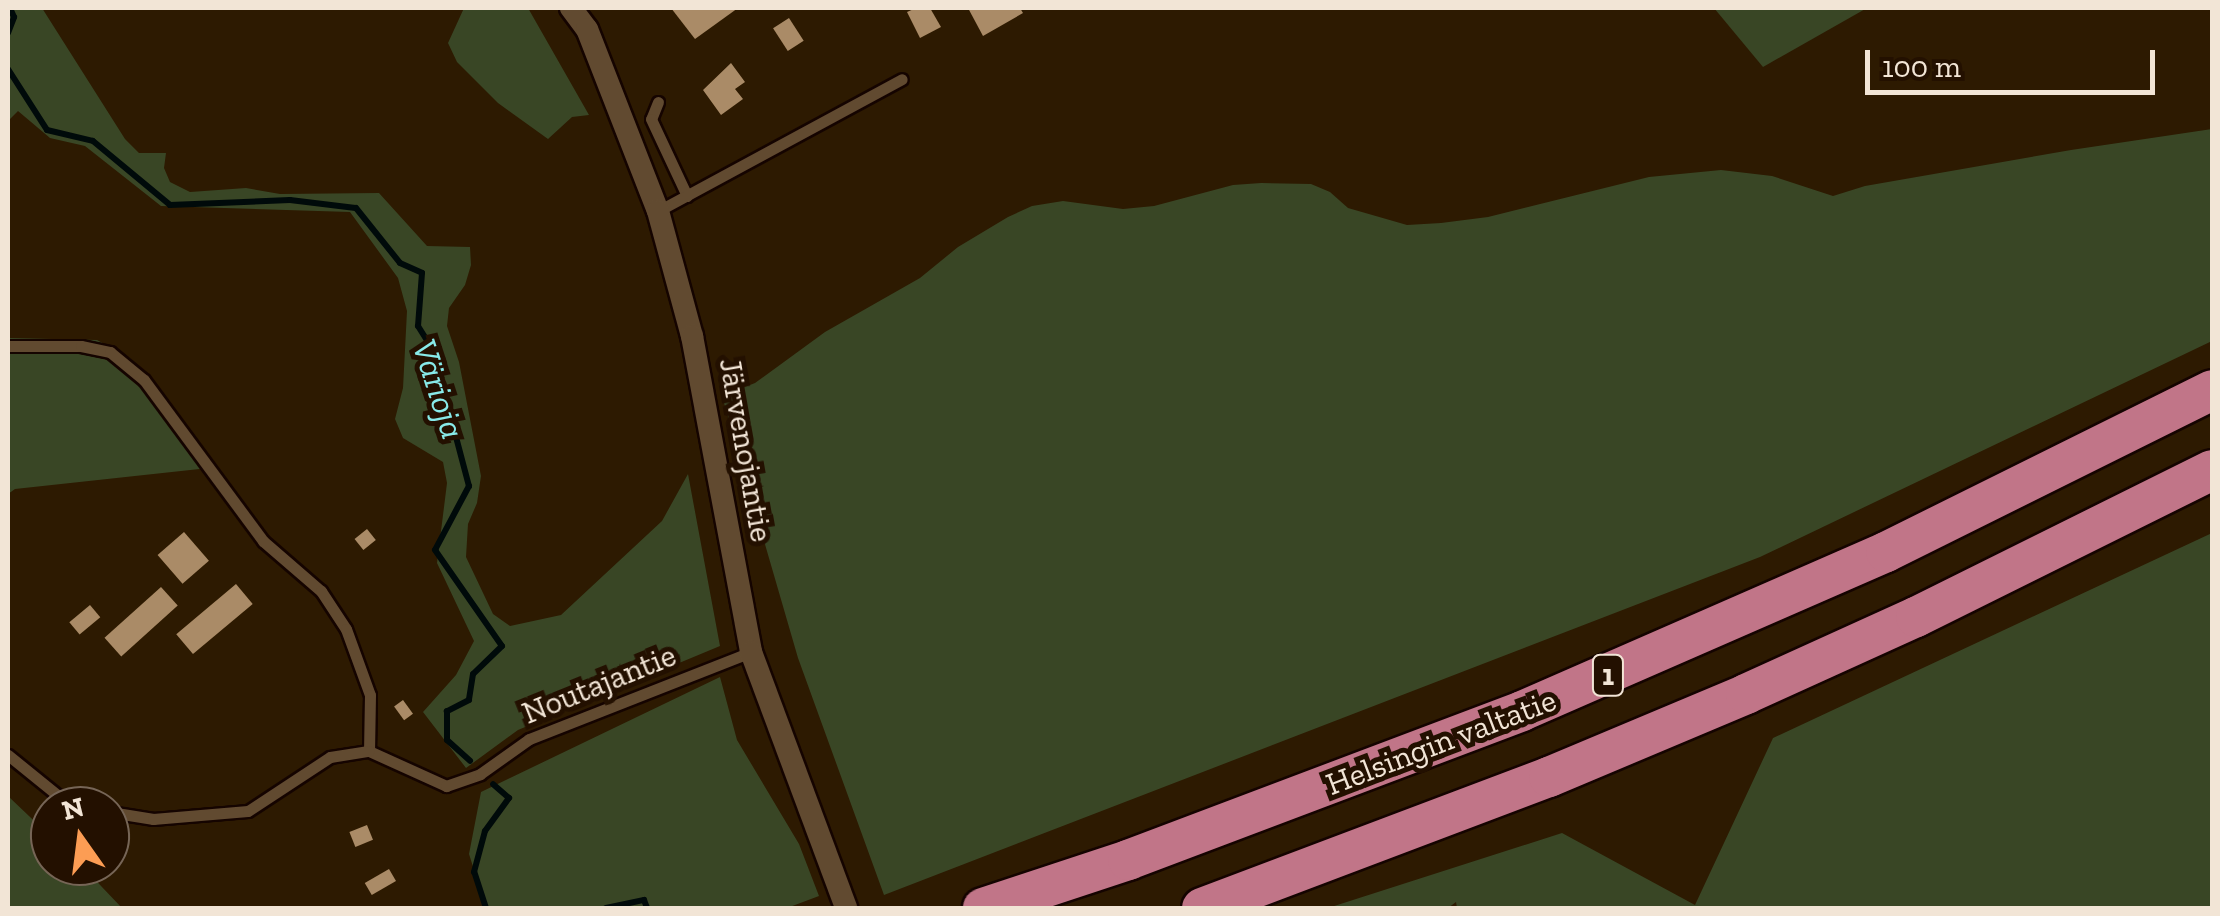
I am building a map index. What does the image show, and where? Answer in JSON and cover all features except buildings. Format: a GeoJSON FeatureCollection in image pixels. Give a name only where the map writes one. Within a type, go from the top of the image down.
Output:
{"type":"FeatureCollection","features":[{"type":"Feature","properties":{"kind":"highway","name":"Helsingin valtatie"},"geometry":{"type":"LineString","coordinates":[[982,908],[1165,846],[1522,711],[1886,552],[2212,390]]}},
{"type":"Feature","properties":{"kind":"highway","name":"1"},"geometry":{"type":"LineString","coordinates":[[1202,908],[1549,778],[1746,694],[1916,617],[2212,470]]}},
{"type":"Feature","properties":{"kind":"street","name":"Järvenojantie"},"geometry":{"type":"LineString","coordinates":[[570,8],[587,29],[658,212],[692,336],[751,652],[846,908]]}},
{"type":"Feature","properties":{"kind":"lane"},"geometry":{"type":"LineString","coordinates":[[658,212],[902,79]]}},
{"type":"Feature","properties":{"kind":"lane"},"geometry":{"type":"LineString","coordinates":[[658,102],[651,119],[686,196]]}},
{"type":"Feature","properties":{"kind":"lane"},"geometry":{"type":"LineString","coordinates":[[8,346],[82,346],[110,352],[144,380],[263,540],[321,592],[346,629],[370,696],[369,750],[330,757],[248,811],[152,818],[130,815]]}},
{"type":"Feature","properties":{"kind":"lane","name":"Noutajantie"},"geometry":{"type":"LineString","coordinates":[[369,750],[446,786],[480,774],[529,739],[751,652]]}},
{"type":"Feature","properties":{"kind":"lane"},"geometry":{"type":"LineString","coordinates":[[8,756],[46,786]]}},
{"type":"Feature","properties":{"kind":"green space"},"geometry":{"type":"Polygon","coordinates":[[[8,8],[42,8],[125,139],[139,153],[166,153],[164,168],[170,182],[190,192],[246,188],[280,194],[379,193],[427,246],[470,247],[471,265],[465,285],[449,308],[447,326],[459,362],[481,476],[477,503],[468,524],[466,557],[493,614],[510,626],[561,615],[662,521],[688,474],[720,646],[518,730],[466,768],[423,712],[456,675],[474,641],[437,563],[447,483],[443,462],[403,438],[395,419],[403,388],[407,311],[398,278],[350,212],[161,206],[85,146],[50,138],[18,111],[8,121],[8,8]]]}},
{"type":"Feature","properties":{"kind":"green space"},"geometry":{"type":"Polygon","coordinates":[[[464,8],[528,8],[589,115],[572,117],[548,139],[498,103],[457,62],[448,43],[464,8]]]}},
{"type":"Feature","properties":{"kind":"green space"},"geometry":{"type":"Polygon","coordinates":[[[1714,8],[1867,8],[1763,67],[1714,8]]]}},
{"type":"Feature","properties":{"kind":"green space"},"geometry":{"type":"Polygon","coordinates":[[[2212,129],[2212,341],[1760,557],[884,895],[798,658],[722,396],[755,383],[825,332],[920,278],[958,247],[1008,217],[1032,206],[1063,201],[1123,209],[1154,206],[1233,185],[1261,183],[1311,184],[1330,192],[1348,208],[1407,225],[1441,223],[1488,217],[1649,177],[1721,170],[1772,176],[1833,196],[1865,186],[2212,129]]]}},
{"type":"Feature","properties":{"kind":"green space"},"geometry":{"type":"Polygon","coordinates":[[[8,338],[97,340],[130,358],[218,467],[15,489],[8,494],[8,338]]]}},
{"type":"Feature","properties":{"kind":"green space"},"geometry":{"type":"Polygon","coordinates":[[[2212,533],[2212,908],[1457,908],[1456,902],[1448,908],[1328,908],[1562,833],[1695,905],[1773,738],[2212,533]]]}},
{"type":"Feature","properties":{"kind":"green space"},"geometry":{"type":"Polygon","coordinates":[[[720,677],[737,740],[799,844],[819,896],[787,908],[486,908],[469,854],[481,792],[720,677]]]}},
{"type":"Feature","properties":{"kind":"green space"},"geometry":{"type":"Polygon","coordinates":[[[8,796],[30,817],[30,886],[101,886],[122,908],[8,908],[8,796]]]}},
{"type":"Feature","properties":{"kind":"waterway","name":"Värioja"},"geometry":{"type":"LineString","coordinates":[[8,33],[14,17],[10,8]]}},
{"type":"Feature","properties":{"kind":"waterway","name":"Värioja"},"geometry":{"type":"LineString","coordinates":[[8,69],[47,130],[93,141],[170,205],[290,200],[356,208],[400,263],[422,273],[418,326],[433,350],[469,486],[435,550],[502,646],[473,674],[469,700],[447,711],[447,740],[470,761]]}},
{"type":"Feature","properties":{"kind":"waterway","name":"Värioja"},"geometry":{"type":"LineString","coordinates":[[486,908],[474,872],[485,831],[509,798],[493,784]]}},
{"type":"Feature","properties":{"kind":"waterway","name":"Värioja"},"geometry":{"type":"LineString","coordinates":[[606,908],[644,900],[647,908]]}}]}
